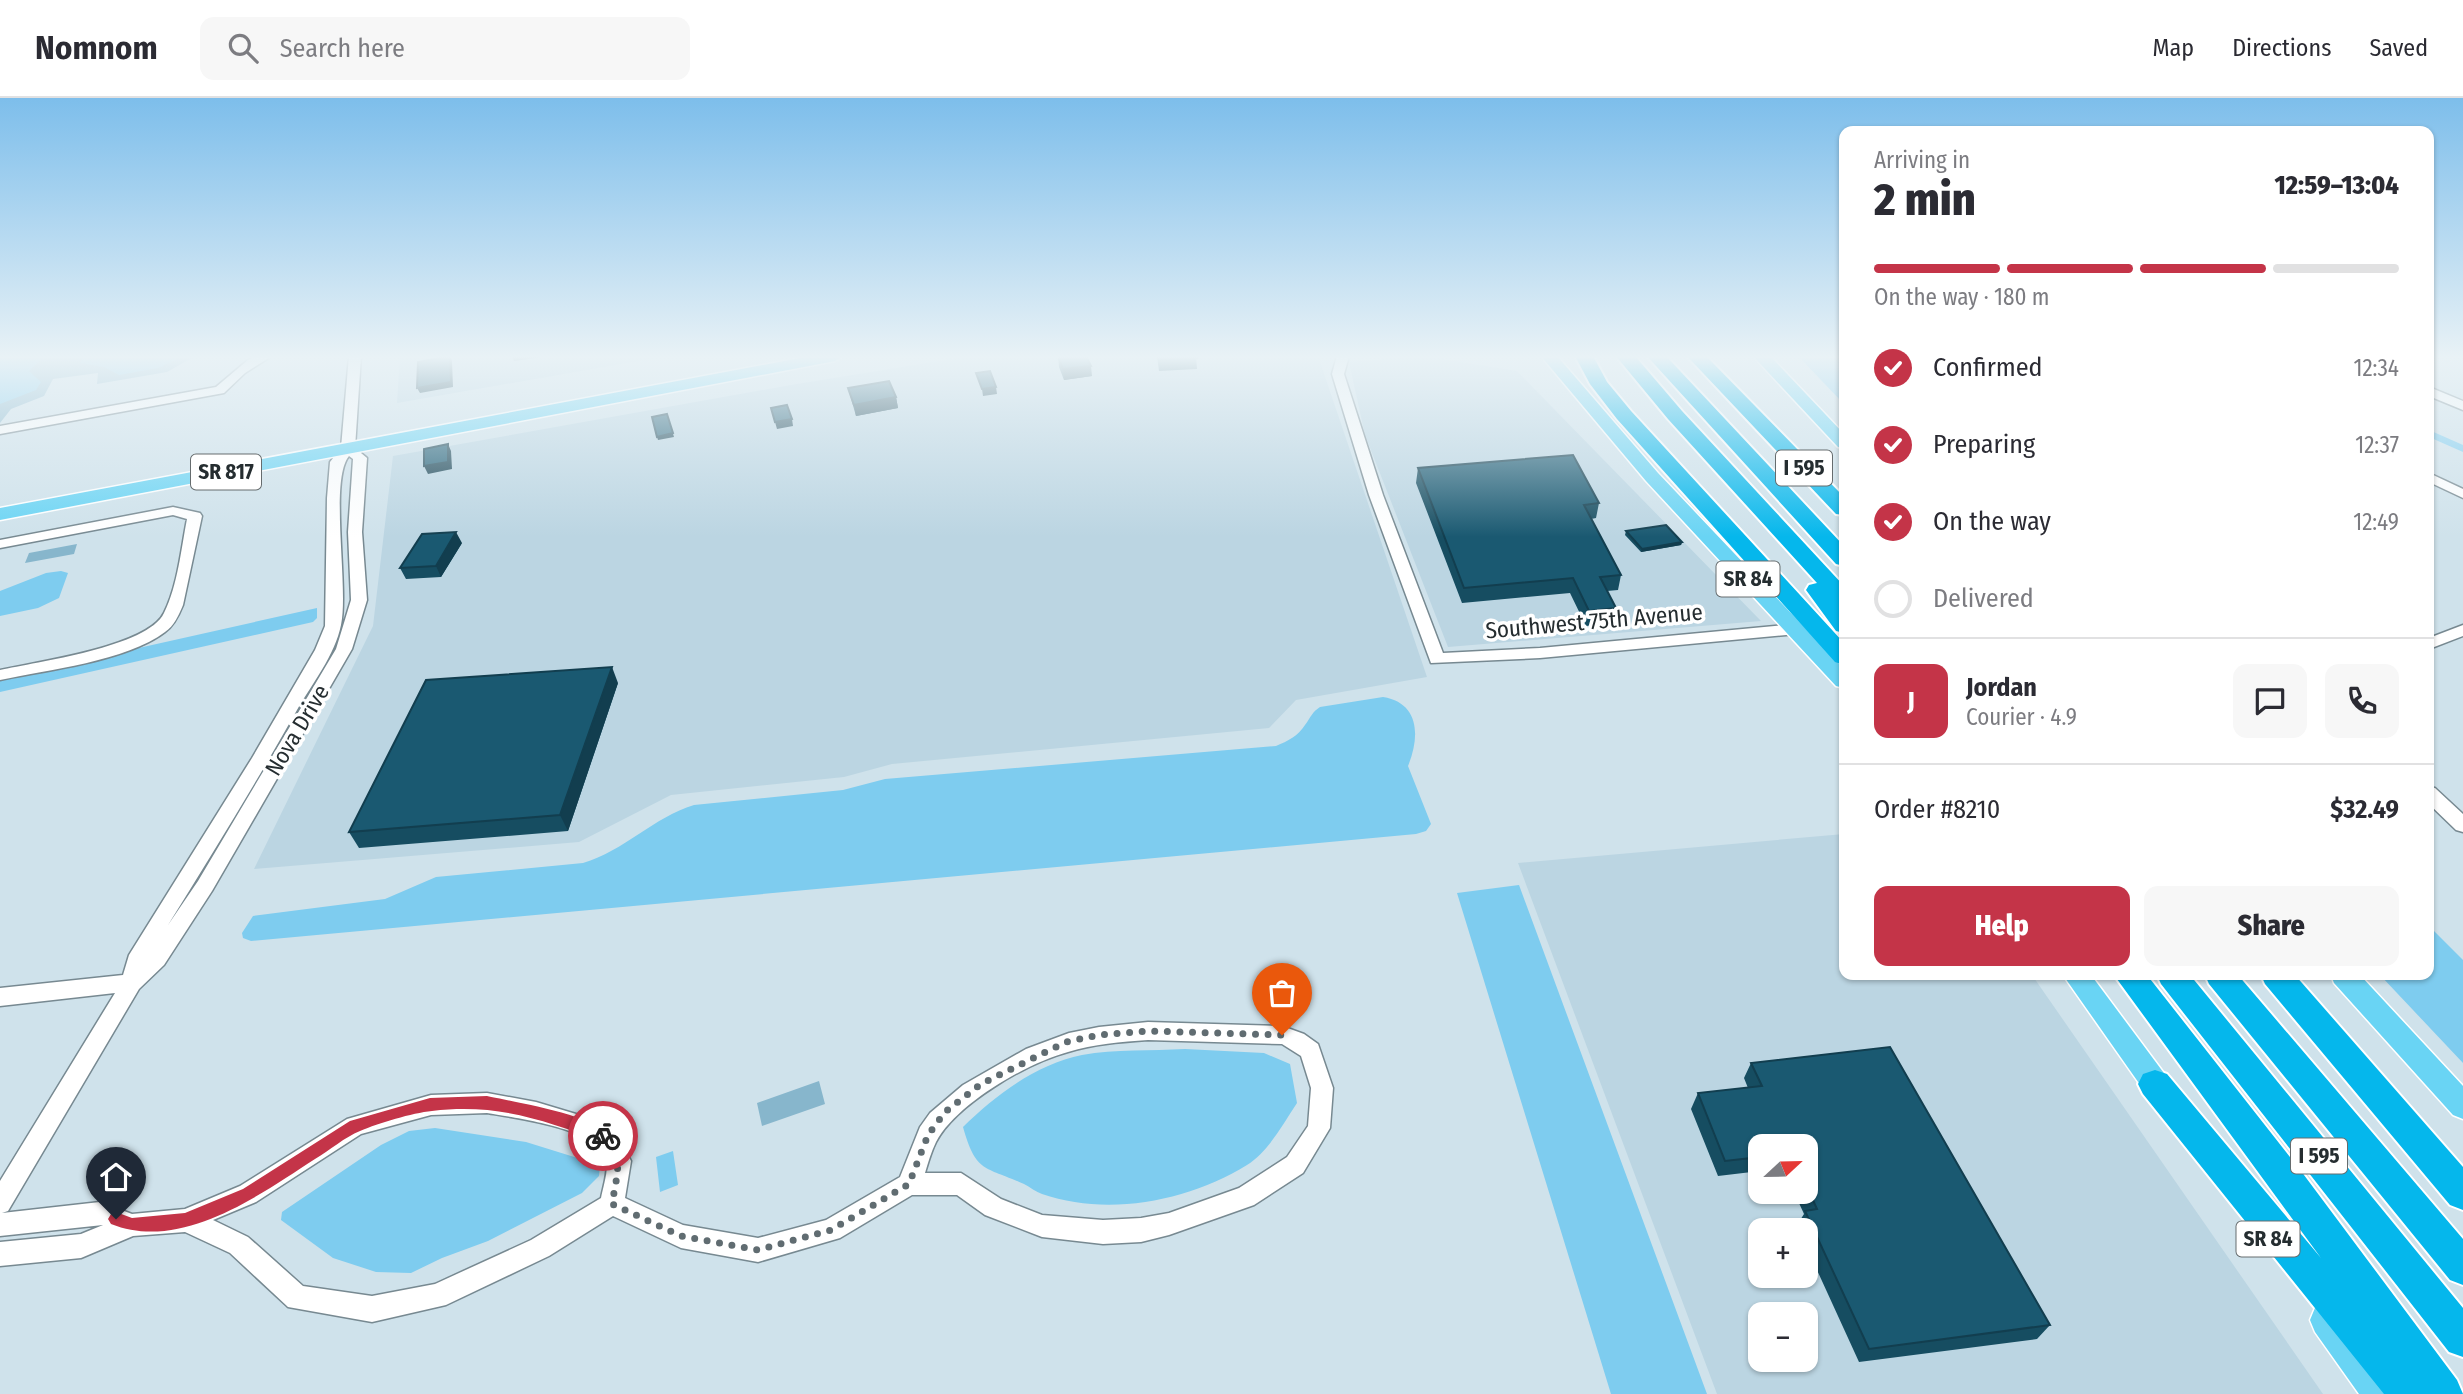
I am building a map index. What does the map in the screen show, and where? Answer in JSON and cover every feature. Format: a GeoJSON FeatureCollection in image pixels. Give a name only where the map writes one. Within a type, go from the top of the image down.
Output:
{"type":"FeatureCollection","features":[{"type":"Feature","properties":{"kind":"highway"},"geometry":{"type":"LineString","coordinates":[[1625,416],[1839,652]]}},
{"type":"Feature","properties":{"kind":"highway","name":"I 595"},"geometry":{"type":"LineString","coordinates":[[1679,416],[1839,594]]}},
{"type":"Feature","properties":{"kind":"highway"},"geometry":{"type":"LineString","coordinates":[[1712,416],[1839,554]]}},
{"type":"Feature","properties":{"kind":"highway","name":"I 595"},"geometry":{"type":"LineString","coordinates":[[1754,416],[1839,504]]}},
{"type":"Feature","properties":{"kind":"highway"},"geometry":{"type":"LineString","coordinates":[[1761,416],[1764,427]]}},
{"type":"Feature","properties":{"kind":"highway"},"geometry":{"type":"LineString","coordinates":[[1734,479],[1839,619]]}},
{"type":"Feature","properties":{"kind":"highway"},"geometry":{"type":"LineString","coordinates":[[2133,980],[2288,1183],[2427,1387]]}},
{"type":"Feature","properties":{"kind":"highway","name":"I 595"},"geometry":{"type":"LineString","coordinates":[[2176,980],[2463,1338]]}},
{"type":"Feature","properties":{"kind":"highway"},"geometry":{"type":"LineString","coordinates":[[2224,980],[2463,1267]]}},
{"type":"Feature","properties":{"kind":"highway"},"geometry":{"type":"LineString","coordinates":[[2280,980],[2463,1193]]}},
{"type":"Feature","properties":{"kind":"highway"},"geometry":{"type":"LineString","coordinates":[[2155,1084],[2427,1387]]}},
{"type":"Feature","properties":{"kind":"main road","name":"SR 817"},"geometry":{"type":"LineString","coordinates":[[0,514],[468,416]]}},
{"type":"Feature","properties":{"kind":"main road","name":"SR 817"},"geometry":{"type":"LineString","coordinates":[[0,501],[82,484],[489,416]]}},
{"type":"Feature","properties":{"kind":"main road","name":"SR 84"},"geometry":{"type":"LineString","coordinates":[[1600,416],[1652,477],[1839,675]]}},
{"type":"Feature","properties":{"kind":"main road"},"geometry":{"type":"LineString","coordinates":[[1819,416],[1839,438]]}},
{"type":"Feature","properties":{"kind":"main road","name":"SR 84"},"geometry":{"type":"LineString","coordinates":[[2080,980],[2380,1394]]}},
{"type":"Feature","properties":{"kind":"main road"},"geometry":{"type":"LineString","coordinates":[[2349,980],[2463,1106]]}},
{"type":"Feature","properties":{"kind":"street"},"geometry":{"type":"LineString","coordinates":[[0,430],[74,416]]}},
{"type":"Feature","properties":{"kind":"street","name":"Nova Drive"},"geometry":{"type":"LineString","coordinates":[[132,983],[136,961],[267,746],[323,650],[333,626],[334,498],[337,462],[349,441],[351,416]]}},
{"type":"Feature","properties":{"kind":"street","name":"Southwest 75th Avenue"},"geometry":{"type":"LineString","coordinates":[[1355,416],[1376,495],[1437,659],[1540,653],[1797,629]]}},
{"type":"Feature","properties":{"kind":"street","name":"Nova Drive"},"geometry":{"type":"LineString","coordinates":[[0,1203],[132,983],[157,958],[205,886],[344,649],[359,600],[355,532],[360,458],[349,441]]}},
{"type":"Feature","properties":{"kind":"street"},"geometry":{"type":"LineString","coordinates":[[2434,480],[2463,494]]}},
{"type":"Feature","properties":{"kind":"street"},"geometry":{"type":"LineString","coordinates":[[0,544],[173,511],[195,516],[171,619],[151,635],[118,649],[0,675]]}},
{"type":"Feature","properties":{"kind":"street"},"geometry":{"type":"LineString","coordinates":[[2434,642],[2463,630]]}},
{"type":"Feature","properties":{"kind":"street"},"geometry":{"type":"LineString","coordinates":[[320,694],[315,679],[323,650]]}},
{"type":"Feature","properties":{"kind":"street"},"geometry":{"type":"LineString","coordinates":[[267,746],[289,744]]}},
{"type":"Feature","properties":{"kind":"street"},"geometry":{"type":"LineString","coordinates":[[2434,797],[2461,820]]}},
{"type":"Feature","properties":{"kind":"street"},"geometry":{"type":"LineString","coordinates":[[0,997],[132,983]]}},
{"type":"Feature","properties":{"kind":"street"},"geometry":{"type":"LineString","coordinates":[[612,1204],[681,1236],[758,1250],[831,1230],[909,1184],[961,1184],[993,1207],[1042,1226],[1103,1232],[1141,1230],[1169,1224],[1246,1197],[1295,1165],[1319,1128],[1322,1088],[1310,1051],[1296,1040],[1282,1035],[1148,1031],[1099,1035],[1066,1042],[981,1084],[945,1112],[928,1135],[909,1184]]}},
{"type":"Feature","properties":{"kind":"street"},"geometry":{"type":"LineString","coordinates":[[0,1254],[81,1246],[132,1225],[186,1220],[248,1194],[355,1126],[430,1105],[487,1102],[574,1123],[608,1139],[619,1161],[612,1204],[540,1248],[437,1296],[372,1309],[297,1298],[239,1245],[186,1220]]}},
{"type":"Feature","properties":{"kind":"street"},"geometry":{"type":"LineString","coordinates":[[0,1225],[100,1213],[132,1225]]}},
{"type":"Feature","properties":{"kind":"shaded area"},"geometry":{"type":"Polygon","coordinates":[[[615,416],[1339,416],[1427,677],[1296,700],[1269,728],[892,764],[844,777],[671,795],[579,842],[254,869],[373,626],[393,456],[615,416]]]}},
{"type":"Feature","properties":{"kind":"shaded area"},"geometry":{"type":"Polygon","coordinates":[[[1361,416],[1561,416],[1761,621],[1448,647],[1365,435],[1361,416]]]}},
{"type":"Feature","properties":{"kind":"shaded area"},"geometry":{"type":"Polygon","coordinates":[[[77,544],[74,554],[25,563],[29,553],[77,544]]]}},
{"type":"Feature","properties":{"kind":"shaded area"},"geometry":{"type":"Polygon","coordinates":[[[46,573],[68,573],[59,598],[38,608],[0,616],[0,591],[46,573]]]}},
{"type":"Feature","properties":{"kind":"shaded area"},"geometry":{"type":"Polygon","coordinates":[[[317,608],[317,618],[313,622],[0,692],[0,679],[317,608]]]}},
{"type":"Feature","properties":{"kind":"shaded area"},"geometry":{"type":"Polygon","coordinates":[[[1383,697],[1404,706],[1414,723],[1414,744],[1408,766],[1431,824],[1426,831],[1416,834],[251,941],[243,938],[242,933],[253,916],[385,899],[436,877],[583,863],[612,851],[666,817],[694,805],[843,790],[885,779],[1276,746],[1296,735],[1320,707],[1383,697]]]}},
{"type":"Feature","properties":{"kind":"shaded area"},"geometry":{"type":"Polygon","coordinates":[[[1839,834],[1839,980],[2035,980],[2323,1394],[1717,1394],[1518,863],[1839,834]]]}},
{"type":"Feature","properties":{"kind":"shaded area"},"geometry":{"type":"Polygon","coordinates":[[[1519,885],[1707,1394],[1611,1394],[1457,893],[1519,885]]]}},
{"type":"Feature","properties":{"kind":"shaded area"},"geometry":{"type":"Polygon","coordinates":[[[2434,931],[2463,960],[2463,1063],[2385,980],[2434,980],[2434,931]]]}},
{"type":"Feature","properties":{"kind":"shaded area"},"geometry":{"type":"Polygon","coordinates":[[[1185,1049],[1264,1053],[1290,1064],[1297,1103],[1262,1152],[1247,1165],[1224,1178],[1200,1188],[1148,1202],[1094,1204],[1067,1201],[1040,1193],[983,1166],[972,1153],[963,1127],[1003,1093],[1033,1073],[1065,1059],[1082,1055],[1185,1049]]]}},
{"type":"Feature","properties":{"kind":"shaded area"},"geometry":{"type":"Polygon","coordinates":[[[819,1081],[825,1104],[762,1126],[757,1103],[819,1081]]]}},
{"type":"Feature","properties":{"kind":"shaded area"},"geometry":{"type":"Polygon","coordinates":[[[435,1128],[526,1142],[600,1165],[599,1176],[582,1193],[488,1241],[411,1273],[376,1272],[333,1258],[281,1220],[282,1212],[381,1145],[409,1131],[435,1128]]]}},
{"type":"Feature","properties":{"kind":"shaded area"},"geometry":{"type":"Polygon","coordinates":[[[673,1151],[678,1185],[660,1192],[656,1157],[673,1151]]]}},
{"type":"Feature","properties":{"kind":"building"},"geometry":{"type":"Polygon","coordinates":[[[668,416],[673,433],[657,437],[652,417],[668,416]]]}},
{"type":"Feature","properties":{"kind":"building"},"geometry":{"type":"Polygon","coordinates":[[[773,416],[791,416],[792,419],[775,422],[773,416]]]}},
{"type":"Feature","properties":{"kind":"building"},"geometry":{"type":"Polygon","coordinates":[[[448,444],[448,462],[424,466],[424,449],[448,444]]]}},
{"type":"Feature","properties":{"kind":"building"},"geometry":{"type":"Polygon","coordinates":[[[1573,455],[1599,503],[1584,505],[1621,575],[1600,577],[1616,608],[1589,611],[1573,578],[1464,588],[1418,468],[1573,455]]]}},
{"type":"Feature","properties":{"kind":"building"},"geometry":{"type":"Polygon","coordinates":[[[1666,525],[1682,542],[1642,549],[1626,531],[1666,525]]]}},
{"type":"Feature","properties":{"kind":"building"},"geometry":{"type":"Polygon","coordinates":[[[456,532],[436,566],[400,568],[422,534],[456,532]]]}},
{"type":"Feature","properties":{"kind":"building"},"geometry":{"type":"Polygon","coordinates":[[[612,667],[560,815],[349,832],[426,680],[612,667]]]}},
{"type":"Feature","properties":{"kind":"building"},"geometry":{"type":"Polygon","coordinates":[[[1890,1047],[2050,1325],[1869,1349],[1818,1239],[1818,1218],[1808,1218],[1805,1211],[1817,1209],[1815,1204],[1818,1204],[1818,1134],[1748,1134],[1748,1158],[1725,1161],[1698,1093],[1762,1086],[1751,1063],[1890,1047]]]}},
{"type":"Feature","properties":{"kind":"waterway"},"geometry":{"type":"LineString","coordinates":[[2434,435],[2463,449]]}},
{"type":"Feature","properties":{"kind":"way so far"},"geometry":{"type":"LineString","coordinates":[[603,1136],[608,1139],[619,1161],[612,1204],[681,1236],[758,1250],[831,1230],[909,1184],[928,1135],[945,1112],[981,1084],[1066,1042],[1099,1035],[1148,1031],[1282,1035]]}},
{"type":"Feature","properties":{"kind":"route"},"geometry":{"type":"LineString","coordinates":[[116,1219],[132,1225],[186,1220],[248,1194],[355,1126],[430,1105],[487,1102],[536,1112],[586,1127],[603,1136]]}}]}
